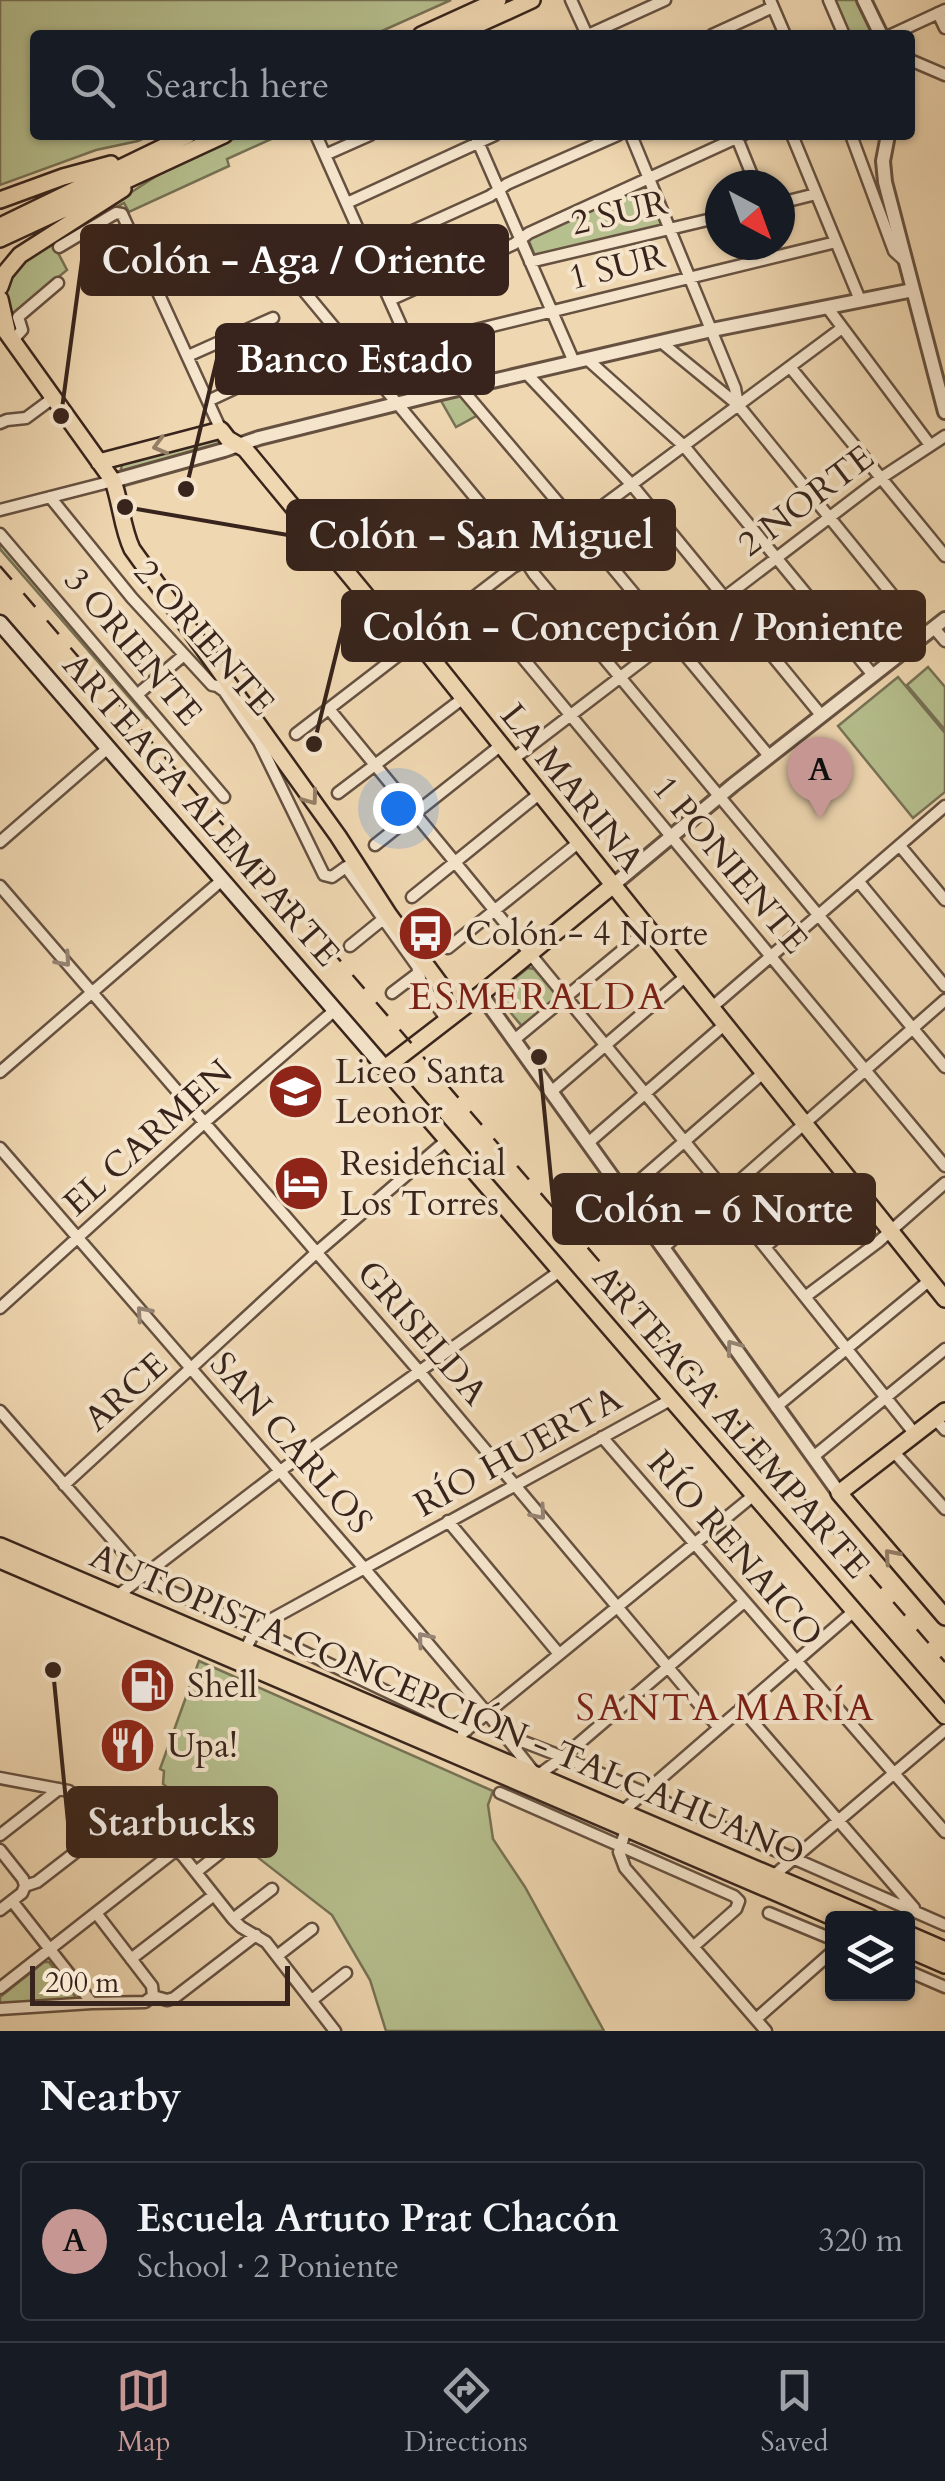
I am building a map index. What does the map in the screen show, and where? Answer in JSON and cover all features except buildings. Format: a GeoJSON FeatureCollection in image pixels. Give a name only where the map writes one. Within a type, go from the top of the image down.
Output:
{"type":"FeatureCollection","features":[{"type":"Feature","properties":{"kind":"main road"},"geometry":{"type":"LineString","coordinates":[[447,30],[498,0]]}},
{"type":"Feature","properties":{"kind":"main road"},"geometry":{"type":"LineString","coordinates":[[450,30],[532,0]]}},
{"type":"Feature","properties":{"kind":"main road"},"geometry":{"type":"LineString","coordinates":[[3,231],[178,140]]}},
{"type":"Feature","properties":{"kind":"main road"},"geometry":{"type":"LineString","coordinates":[[3,231],[213,140]]}},
{"type":"Feature","properties":{"kind":"main road"},"geometry":{"type":"LineString","coordinates":[[0,200],[63,177],[140,158]]}},
{"type":"Feature","properties":{"kind":"main road"},"geometry":{"type":"LineString","coordinates":[[0,287],[4,272],[20,255],[162,163]]}},
{"type":"Feature","properties":{"kind":"main road"},"geometry":{"type":"LineString","coordinates":[[0,299],[7,332],[113,481],[132,549],[440,984],[448,1019]]}},
{"type":"Feature","properties":{"kind":"main road"},"geometry":{"type":"LineString","coordinates":[[100,462],[221,430]]}},
{"type":"Feature","properties":{"kind":"main road","name":"LA MARINA"},"geometry":{"type":"LineString","coordinates":[[221,430],[254,459],[402,639],[429,655],[945,1299]]}},
{"type":"Feature","properties":{"kind":"main road","name":"ARTEAGA ALEMPARTE"},"geometry":{"type":"LineString","coordinates":[[0,623],[945,1716]]}},
{"type":"Feature","properties":{"kind":"main road"},"geometry":{"type":"LineString","coordinates":[[386,1068],[612,886]]}},
{"type":"Feature","properties":{"kind":"main road"},"geometry":{"type":"LineString","coordinates":[[440,984],[478,997]]}},
{"type":"Feature","properties":{"kind":"main road"},"geometry":{"type":"LineString","coordinates":[[941,1420],[915,1434],[840,1493],[945,1617]]}},
{"type":"Feature","properties":{"kind":"main road","name":"AUTOPISTA CONCEPCIÓN - TALCAHUANO"},"geometry":{"type":"LineString","coordinates":[[0,1546],[245,1650],[460,1735],[538,1776],[854,1911]]}},
{"type":"Feature","properties":{"kind":"main road","name":"AUTOPISTA CONCEPCIÓN - TALCAHUANO"},"geometry":{"type":"LineString","coordinates":[[0,1560],[825,1914]]}},
{"type":"Feature","properties":{"kind":"main road"},"geometry":{"type":"LineString","coordinates":[[915,1937],[938,1947]]}},
{"type":"Feature","properties":{"kind":"main road"},"geometry":{"type":"LineString","coordinates":[[915,1953],[945,1965]]}},
{"type":"Feature","properties":{"kind":"street"},"geometry":{"type":"LineString","coordinates":[[571,0],[586,30]]}},
{"type":"Feature","properties":{"kind":"street"},"geometry":{"type":"LineString","coordinates":[[599,30],[665,0]]}},
{"type":"Feature","properties":{"kind":"street"},"geometry":{"type":"LineString","coordinates":[[829,0],[842,30]]}},
{"type":"Feature","properties":{"kind":"street"},"geometry":{"type":"LineString","coordinates":[[864,0],[879,30]]}},
{"type":"Feature","properties":{"kind":"street"},"geometry":{"type":"LineString","coordinates":[[722,30],[771,4],[783,30]]}},
{"type":"Feature","properties":{"kind":"street"},"geometry":{"type":"LineString","coordinates":[[902,30],[942,12],[945,28]]}},
{"type":"Feature","properties":{"kind":"street"},"geometry":{"type":"LineString","coordinates":[[915,62],[945,75]]}},
{"type":"Feature","properties":{"kind":"street"},"geometry":{"type":"LineString","coordinates":[[318,140],[432,395]]}},
{"type":"Feature","properties":{"kind":"street"},"geometry":{"type":"LineString","coordinates":[[325,155],[359,140]]}},
{"type":"Feature","properties":{"kind":"street"},"geometry":{"type":"LineString","coordinates":[[347,203],[474,140]]}},
{"type":"Feature","properties":{"kind":"street"},"geometry":{"type":"LineString","coordinates":[[476,140],[552,311],[580,361],[684,446],[873,675]]}},
{"type":"Feature","properties":{"kind":"street"},"geometry":{"type":"LineString","coordinates":[[607,140],[507,184],[490,196],[378,247],[303,287],[620,677],[945,1067]]}},
{"type":"Feature","properties":{"kind":"street"},"geometry":{"type":"LineString","coordinates":[[633,140],[735,388],[738,405]]}},
{"type":"Feature","properties":{"kind":"street"},"geometry":{"type":"LineString","coordinates":[[390,300],[731,140]]}},
{"type":"Feature","properties":{"kind":"street"},"geometry":{"type":"LineString","coordinates":[[741,140],[751,170]]}},
{"type":"Feature","properties":{"kind":"street"},"geometry":{"type":"LineString","coordinates":[[795,140],[860,300]]}},
{"type":"Feature","properties":{"kind":"street"},"geometry":{"type":"LineString","coordinates":[[853,140],[894,251],[906,262]]}},
{"type":"Feature","properties":{"kind":"street"},"geometry":{"type":"LineString","coordinates":[[887,140],[884,175],[942,385],[945,412]]}},
{"type":"Feature","properties":{"kind":"street"},"geometry":{"type":"LineString","coordinates":[[795,199],[816,194]]}},
{"type":"Feature","properties":{"kind":"street","name":"LA MARINA"},"geometry":{"type":"LineString","coordinates":[[59,247],[116,213],[122,214],[221,430]]}},
{"type":"Feature","properties":{"kind":"street","name":"2 SUR"},"geometry":{"type":"LineString","coordinates":[[530,262],[705,221]]}},
{"type":"Feature","properties":{"kind":"street","name":"1 SUR"},"geometry":{"type":"LineString","coordinates":[[410,346],[836,242]]}},
{"type":"Feature","properties":{"kind":"street"},"geometry":{"type":"LineString","coordinates":[[7,332],[22,331],[18,317],[58,283]]}},
{"type":"Feature","properties":{"kind":"street"},"geometry":{"type":"LineString","coordinates":[[0,510],[461,388],[712,330],[914,290]]}},
{"type":"Feature","properties":{"kind":"street"},"geometry":{"type":"LineString","coordinates":[[827,307],[930,445]]}},
{"type":"Feature","properties":{"kind":"street"},"geometry":{"type":"LineString","coordinates":[[188,356],[274,318]]}},
{"type":"Feature","properties":{"kind":"street"},"geometry":{"type":"LineString","coordinates":[[296,734],[472,598],[538,554],[842,328]]}},
{"type":"Feature","properties":{"kind":"street"},"geometry":{"type":"LineString","coordinates":[[208,401],[342,338]]}},
{"type":"Feature","properties":{"kind":"street"},"geometry":{"type":"LineString","coordinates":[[661,342],[738,405],[828,518],[945,641]]}},
{"type":"Feature","properties":{"kind":"street"},"geometry":{"type":"LineString","coordinates":[[790,366],[945,556]]}},
{"type":"Feature","properties":{"kind":"street"},"geometry":{"type":"LineString","coordinates":[[526,373],[632,485],[822,716]]}},
{"type":"Feature","properties":{"kind":"street"},"geometry":{"type":"LineString","coordinates":[[461,388],[769,756]]}},
{"type":"Feature","properties":{"kind":"street"},"geometry":{"type":"LineString","coordinates":[[0,423],[26,418],[53,398]]}},
{"type":"Feature","properties":{"kind":"street","name":"2 NORTE"},"geometry":{"type":"LineString","coordinates":[[512,760],[881,478],[945,436]]}},
{"type":"Feature","properties":{"kind":"street","name":"2 ORIENTE"},"geometry":{"type":"LineString","coordinates":[[50,497],[114,577],[212,685],[224,691],[259,742],[324,875],[332,877],[346,867],[382,920]]}},
{"type":"Feature","properties":{"kind":"street","name":"3 ORIENTE"},"geometry":{"type":"LineString","coordinates":[[0,534],[224,797]]}},
{"type":"Feature","properties":{"kind":"street","name":"1 PONIENTE"},"geometry":{"type":"LineString","coordinates":[[472,598],[945,1166]]}},
{"type":"Feature","properties":{"kind":"street"},"geometry":{"type":"LineString","coordinates":[[612,886],[934,627]]}},
{"type":"Feature","properties":{"kind":"street"},"geometry":{"type":"LineString","coordinates":[[138,694],[184,655]]}},
{"type":"Feature","properties":{"kind":"street"},"geometry":{"type":"LineString","coordinates":[[338,793],[462,698]]}},
{"type":"Feature","properties":{"kind":"street"},"geometry":{"type":"LineString","coordinates":[[329,709],[684,1142],[915,1434]]}},
{"type":"Feature","properties":{"kind":"street"},"geometry":{"type":"LineString","coordinates":[[375,846],[500,746]]}},
{"type":"Feature","properties":{"kind":"street"},"geometry":{"type":"LineString","coordinates":[[0,842],[108,748]]}},
{"type":"Feature","properties":{"kind":"street"},"geometry":{"type":"LineString","coordinates":[[412,897],[539,794]]}},
{"type":"Feature","properties":{"kind":"street"},"geometry":{"type":"LineString","coordinates":[[711,1008],[944,810]]}},
{"type":"Feature","properties":{"kind":"street"},"geometry":{"type":"LineString","coordinates":[[448,948],[578,843]]}},
{"type":"Feature","properties":{"kind":"street"},"geometry":{"type":"LineString","coordinates":[[900,846],[945,900]]}},
{"type":"Feature","properties":{"kind":"street"},"geometry":{"type":"LineString","coordinates":[[0,1072],[222,880]]}},
{"type":"Feature","properties":{"kind":"street"},"geometry":{"type":"LineString","coordinates":[[859,882],[945,986]]}},
{"type":"Feature","properties":{"kind":"street","name":"GRISELDA"},"geometry":{"type":"LineString","coordinates":[[0,886],[419,1371],[719,1728]]}},
{"type":"Feature","properties":{"kind":"street"},"geometry":{"type":"LineString","coordinates":[[350,946],[382,920],[417,966],[418,974],[448,1019]]}},
{"type":"Feature","properties":{"kind":"street"},"geometry":{"type":"LineString","coordinates":[[514,1040],[648,929]]}},
{"type":"Feature","properties":{"kind":"street"},"geometry":{"type":"LineString","coordinates":[[392,993],[418,974]]}},
{"type":"Feature","properties":{"kind":"street"},"geometry":{"type":"LineString","coordinates":[[552,1092],[686,976]]}},
{"type":"Feature","properties":{"kind":"street"},"geometry":{"type":"LineString","coordinates":[[478,997],[552,1092],[840,1493]]}},
{"type":"Feature","properties":{"kind":"street"},"geometry":{"type":"LineString","coordinates":[[663,1248],[945,1000]]}},
{"type":"Feature","properties":{"kind":"street","name":"EL CARMEN"},"geometry":{"type":"LineString","coordinates":[[0,1308],[335,1010]]}},
{"type":"Feature","properties":{"kind":"street"},"geometry":{"type":"LineString","coordinates":[[588,1144],[724,1025]]}},
{"type":"Feature","properties":{"kind":"street"},"geometry":{"type":"LineString","coordinates":[[624,1194],[763,1073]]}},
{"type":"Feature","properties":{"kind":"street","name":"ARCE"},"geometry":{"type":"LineString","coordinates":[[64,1484],[317,1252],[448,1140]]}},
{"type":"Feature","properties":{"kind":"street","name":"SAN CARLOS"},"geometry":{"type":"LineString","coordinates":[[0,1148],[364,1568],[538,1776]]}},
{"type":"Feature","properties":{"kind":"street"},"geometry":{"type":"LineString","coordinates":[[765,1247],[847,1177]]}},
{"type":"Feature","properties":{"kind":"street"},"geometry":{"type":"LineString","coordinates":[[805,1298],[945,1183]]}},
{"type":"Feature","properties":{"kind":"street"},"geometry":{"type":"LineString","coordinates":[[117,1596],[280,1471],[560,1270]]}},
{"type":"Feature","properties":{"kind":"street"},"geometry":{"type":"LineString","coordinates":[[776,1407],[930,1280]]}},
{"type":"Feature","properties":{"kind":"street"},"geometry":{"type":"LineString","coordinates":[[813,1457],[945,1349]]}},
{"type":"Feature","properties":{"kind":"street","name":"RÍO HUERTA"},"geometry":{"type":"LineString","coordinates":[[256,1628],[672,1399]]}},
{"type":"Feature","properties":{"kind":"street"},"geometry":{"type":"LineString","coordinates":[[0,1411],[145,1574],[168,1590],[256,1628],[460,1735],[754,1495]]}},
{"type":"Feature","properties":{"kind":"street","name":"RÍO RENAICO"},"geometry":{"type":"LineString","coordinates":[[602,1437],[945,1832]]}},
{"type":"Feature","properties":{"kind":"street"},"geometry":{"type":"LineString","coordinates":[[894,1451],[945,1510]]}},
{"type":"Feature","properties":{"kind":"street"},"geometry":{"type":"LineString","coordinates":[[448,1522],[558,1654]]}},
{"type":"Feature","properties":{"kind":"street"},"geometry":{"type":"LineString","coordinates":[[538,1776],[744,1602]]}},
{"type":"Feature","properties":{"kind":"street"},"geometry":{"type":"LineString","coordinates":[[622,1812],[854,1611]]}},
{"type":"Feature","properties":{"kind":"street"},"geometry":{"type":"LineString","coordinates":[[245,1650],[256,1628]]}},
{"type":"Feature","properties":{"kind":"street"},"geometry":{"type":"LineString","coordinates":[[742,1708],[918,1913]]}},
{"type":"Feature","properties":{"kind":"street"},"geometry":{"type":"LineString","coordinates":[[772,1877],[945,1730]]}},
{"type":"Feature","properties":{"kind":"street"},"geometry":{"type":"LineString","coordinates":[[505,1734],[945,1926],[938,1947]]}},
{"type":"Feature","properties":{"kind":"street"},"geometry":{"type":"LineString","coordinates":[[0,1778],[61,1791],[0,1835]]}},
{"type":"Feature","properties":{"kind":"street"},"geometry":{"type":"LineString","coordinates":[[500,1793],[734,1896],[738,1901],[736,1908],[693,1947]]}},
{"type":"Feature","properties":{"kind":"street"},"geometry":{"type":"LineString","coordinates":[[26,1886],[37,1882],[137,1805],[145,1808],[177,1852]]}},
{"type":"Feature","properties":{"kind":"street"},"geometry":{"type":"LineString","coordinates":[[626,1829],[620,1846],[625,1868],[766,2031]]}},
{"type":"Feature","properties":{"kind":"street"},"geometry":{"type":"LineString","coordinates":[[0,1850],[26,1886],[24,1892],[0,1910]]}},
{"type":"Feature","properties":{"kind":"street"},"geometry":{"type":"LineString","coordinates":[[0,1988],[177,1852],[234,1920],[262,1938],[335,2031]]}},
{"type":"Feature","properties":{"kind":"street"},"geometry":{"type":"LineString","coordinates":[[196,1872],[220,1853]]}},
{"type":"Feature","properties":{"kind":"street"},"geometry":{"type":"LineString","coordinates":[[234,1920],[272,1889]]}},
{"type":"Feature","properties":{"kind":"street"},"geometry":{"type":"LineString","coordinates":[[131,1959],[214,1895]]}},
{"type":"Feature","properties":{"kind":"street"},"geometry":{"type":"LineString","coordinates":[[12,1901],[92,2003]]}},
{"type":"Feature","properties":{"kind":"street"},"geometry":{"type":"LineString","coordinates":[[801,1926],[810,1908]]}},
{"type":"Feature","properties":{"kind":"street"},"geometry":{"type":"LineString","coordinates":[[0,2009],[145,2002],[153,1996],[154,1988],[96,1913]]}},
{"type":"Feature","properties":{"kind":"street"},"geometry":{"type":"LineString","coordinates":[[770,1913],[825,1936]]}},
{"type":"Feature","properties":{"kind":"street"},"geometry":{"type":"LineString","coordinates":[[277,1956],[312,1929]]}},
{"type":"Feature","properties":{"kind":"street"},"geometry":{"type":"LineString","coordinates":[[153,1996],[174,1998],[256,1935]]}},
{"type":"Feature","properties":{"kind":"street"},"geometry":{"type":"LineString","coordinates":[[756,2019],[825,1958]]}},
{"type":"Feature","properties":{"kind":"street"},"geometry":{"type":"LineString","coordinates":[[312,2000],[346,1973]]}},
{"type":"Feature","properties":{"kind":"street"},"geometry":{"type":"LineString","coordinates":[[915,1974],[945,1987]]}},
{"type":"Feature","properties":{"kind":"green space"},"geometry":{"type":"Polygon","coordinates":[[[0,0],[451,0],[384,30],[30,30],[30,140],[140,140],[96,150],[0,185],[0,0]]]}},
{"type":"Feature","properties":{"kind":"green space"},"geometry":{"type":"Polygon","coordinates":[[[833,0],[858,0],[871,30],[846,30],[833,0]]]}},
{"type":"Feature","properties":{"kind":"green space"},"geometry":{"type":"Polygon","coordinates":[[[230,140],[269,140],[227,159],[229,166],[129,212],[124,203],[55,247],[67,270],[10,317],[6,293],[13,269],[164,171],[230,140]]]}},
{"type":"Feature","properties":{"kind":"green space"},"geometry":{"type":"Polygon","coordinates":[[[645,184],[663,227],[535,256],[528,239],[645,184]]]}},
{"type":"Feature","properties":{"kind":"green space"},"geometry":{"type":"Polygon","coordinates":[[[459,394],[478,415],[456,427],[440,399],[459,394]]]}},
{"type":"Feature","properties":{"kind":"green space"},"geometry":{"type":"Polygon","coordinates":[[[219,437],[219,446],[125,473],[121,469],[123,462],[219,437]]]}},
{"type":"Feature","properties":{"kind":"green space"},"geometry":{"type":"Polygon","coordinates":[[[0,539],[151,716],[147,718],[0,549],[0,539]]]}},
{"type":"Feature","properties":{"kind":"green space"},"geometry":{"type":"Polygon","coordinates":[[[928,667],[945,687],[945,730],[907,685],[928,667]]]}},
{"type":"Feature","properties":{"kind":"green space"},"geometry":{"type":"Polygon","coordinates":[[[898,677],[945,733],[945,792],[913,818],[838,726],[898,677]]]}},
{"type":"Feature","properties":{"kind":"green space"},"geometry":{"type":"Polygon","coordinates":[[[528,968],[534,969],[556,994],[554,1003],[526,1026],[499,999],[498,992],[528,968]]]}},
{"type":"Feature","properties":{"kind":"green space"},"geometry":{"type":"Polygon","coordinates":[[[199,1661],[493,1791],[488,1805],[493,1839],[525,1887],[604,2031],[386,2031],[370,1980],[332,1915],[163,1784],[164,1771],[160,1769],[199,1661]]]}},
{"type":"Feature","properties":{"kind":"green space"},"geometry":{"type":"Polygon","coordinates":[[[49,1962],[75,1996],[73,2001],[0,2005],[0,1997],[49,1962]]]}},
{"type":"Feature","properties":{"kind":"railway"},"geometry":{"type":"LineString","coordinates":[[0,566],[945,1662]]}},
{"type":"Feature","properties":{"kind":"place","name":"Colón - Aga / Oriente"},"geometry":{"type":"Point","coordinates":[61,416]}},
{"type":"Feature","properties":{"kind":"place","name":"Banco Estado"},"geometry":{"type":"Point","coordinates":[186,489]}},
{"type":"Feature","properties":{"kind":"place","name":"Colón - San Miguel"},"geometry":{"type":"Point","coordinates":[125,507]}},
{"type":"Feature","properties":{"kind":"place","name":"Colón - Concepción / Poniente"},"geometry":{"type":"Point","coordinates":[314,744]}},
{"type":"Feature","properties":{"kind":"place","name":"Escuela Artuto Prat Chacón"},"geometry":{"type":"Point","coordinates":[820,819]}},
{"type":"Feature","properties":{"kind":"place","name":"Colón - 4 Norte"},"geometry":{"type":"Point","coordinates":[426,934]}},
{"type":"Feature","properties":{"kind":"place","name":"Colón - 6 Norte"},"geometry":{"type":"Point","coordinates":[539,1057]}},
{"type":"Feature","properties":{"kind":"place","name":"Liceo Santa Leonor"},"geometry":{"type":"Point","coordinates":[296,1092]}},
{"type":"Feature","properties":{"kind":"place","name":"Residencial Los Torres"},"geometry":{"type":"Point","coordinates":[301,1184]}},
{"type":"Feature","properties":{"kind":"place","name":"Starbucks"},"geometry":{"type":"Point","coordinates":[53,1670]}},
{"type":"Feature","properties":{"kind":"place","name":"Shell"},"geometry":{"type":"Point","coordinates":[148,1686]}},
{"type":"Feature","properties":{"kind":"place","name":"Upa!"},"geometry":{"type":"Point","coordinates":[128,1746]}},
{"type":"Feature","properties":{"kind":"district","name":"ESMERALDA"},"geometry":{"type":"Point","coordinates":[538,997]}},
{"type":"Feature","properties":{"kind":"district","name":"SANTA MARÍA"},"geometry":{"type":"Point","coordinates":[726,1708]}}]}
